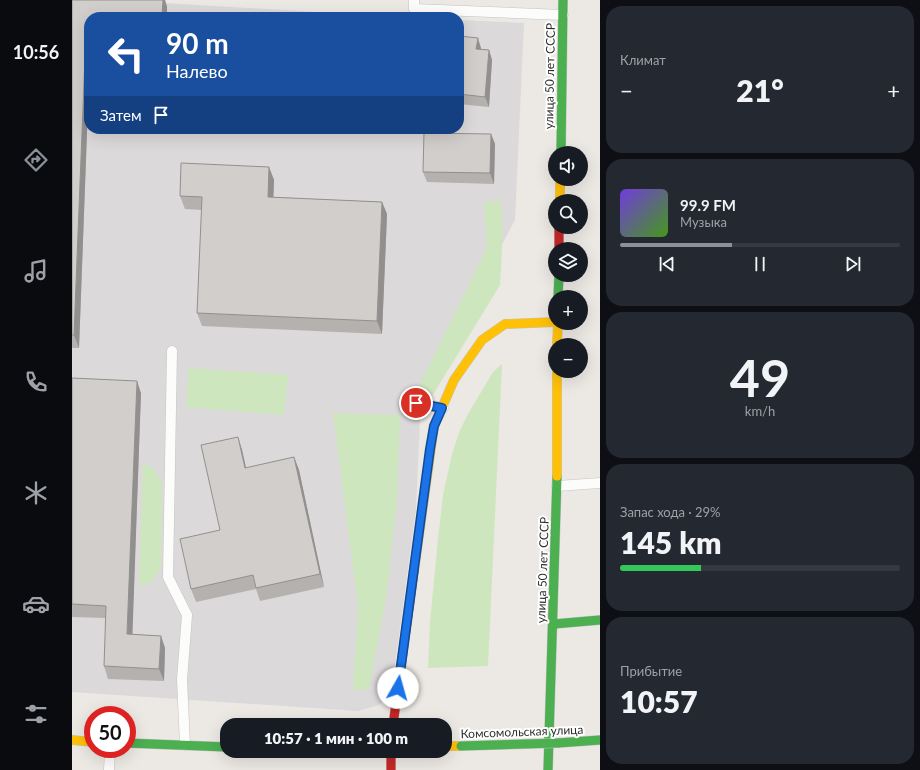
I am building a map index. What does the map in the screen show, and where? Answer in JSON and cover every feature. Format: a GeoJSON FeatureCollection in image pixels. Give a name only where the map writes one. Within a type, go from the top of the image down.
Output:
{"type":"FeatureCollection","features":[{"type":"Feature","properties":{"kind":"main road","name":"улица 50 лет СССР"},"geometry":{"type":"LineString","coordinates":[[561,146],[563,0]]}},
{"type":"Feature","properties":{"kind":"main road"},"geometry":{"type":"LineString","coordinates":[[394,718],[434,426],[454,380],[482,340],[505,324],[548,322]]}},
{"type":"Feature","properties":{"kind":"main road","name":"улица 50 лет СССР"},"geometry":{"type":"LineString","coordinates":[[548,770],[558,486],[557,378]]}},
{"type":"Feature","properties":{"kind":"main road"},"geometry":{"type":"LineString","coordinates":[[554,624],[600,620]]}},
{"type":"Feature","properties":{"kind":"main road"},"geometry":{"type":"LineString","coordinates":[[72,740],[84,741]]}},
{"type":"Feature","properties":{"kind":"main road","name":"Комсомольская улица"},"geometry":{"type":"LineString","coordinates":[[452,746],[558,743],[600,740]]}},
{"type":"Feature","properties":{"kind":"main road"},"geometry":{"type":"LineString","coordinates":[[136,743],[220,747]]}},
{"type":"Feature","properties":{"kind":"main road"},"geometry":{"type":"LineString","coordinates":[[391,758],[391,770]]}},
{"type":"Feature","properties":{"kind":"lane"},"geometry":{"type":"LineString","coordinates":[[414,0],[414,9],[563,16]]}},
{"type":"Feature","properties":{"kind":"lane"},"geometry":{"type":"LineString","coordinates":[[172,351],[168,577],[187,615],[182,680],[185,745]]}},
{"type":"Feature","properties":{"kind":"lane"},"geometry":{"type":"LineString","coordinates":[[416,403],[442,408]]}},
{"type":"Feature","properties":{"kind":"lane"},"geometry":{"type":"LineString","coordinates":[[558,486],[600,483]]}},
{"type":"Feature","properties":{"kind":"lane"},"geometry":{"type":"LineString","coordinates":[[109,770],[110,758]]}},
{"type":"Feature","properties":{"kind":"shaded area"},"geometry":{"type":"Polygon","coordinates":[[[72,0],[115,0],[315,12],[84,12],[84,134],[464,134],[464,20],[524,23],[515,220],[421,398],[416,509],[391,695],[379,705],[358,711],[72,692],[72,0]]]}},
{"type":"Feature","properties":{"kind":"green space"},"geometry":{"type":"Polygon","coordinates":[[[501,201],[503,230],[500,285],[431,398],[417,397],[418,388],[487,248],[484,202],[501,201]]]}},
{"type":"Feature","properties":{"kind":"green space"},"geometry":{"type":"Polygon","coordinates":[[[502,364],[488,666],[428,668],[430,622],[438,539],[443,495],[452,454],[460,430],[468,414],[493,372],[502,364]]]}},
{"type":"Feature","properties":{"kind":"green space"},"geometry":{"type":"Polygon","coordinates":[[[189,368],[288,375],[284,415],[186,407],[189,368]]]}},
{"type":"Feature","properties":{"kind":"green space"},"geometry":{"type":"Polygon","coordinates":[[[333,413],[400,415],[397,501],[386,599],[369,689],[353,690],[358,607],[333,413]]]}},
{"type":"Feature","properties":{"kind":"green space"},"geometry":{"type":"Polygon","coordinates":[[[143,464],[154,468],[162,484],[161,568],[151,583],[139,585],[143,464]]]}},
{"type":"Feature","properties":{"kind":"building"},"geometry":{"type":"Polygon","coordinates":[[[72,0],[163,0],[162,12],[84,12],[84,82],[74,335],[72,335],[72,0]]]}},
{"type":"Feature","properties":{"kind":"building"},"geometry":{"type":"Polygon","coordinates":[[[464,37],[478,38],[476,49],[489,50],[485,97],[464,95],[464,37]]]}},
{"type":"Feature","properties":{"kind":"building"},"geometry":{"type":"Polygon","coordinates":[[[424,134],[491,134],[490,173],[423,172],[424,134]]]}},
{"type":"Feature","properties":{"kind":"building"},"geometry":{"type":"Polygon","coordinates":[[[181,163],[269,167],[268,197],[382,202],[377,321],[197,313],[202,197],[180,196],[181,163]]]}},
{"type":"Feature","properties":{"kind":"building"},"geometry":{"type":"Polygon","coordinates":[[[72,378],[137,381],[127,634],[161,636],[159,669],[104,666],[106,606],[72,604],[72,378]]]}},
{"type":"Feature","properties":{"kind":"building"},"geometry":{"type":"Polygon","coordinates":[[[238,437],[245,468],[294,457],[320,574],[256,588],[253,575],[191,589],[180,539],[220,530],[201,445],[238,437]]]}},
{"type":"Feature","properties":{"kind":"traffic: fast"},"geometry":{"type":"LineString","coordinates":[[561,146],[563,0]]}},
{"type":"Feature","properties":{"kind":"traffic: fast"},"geometry":{"type":"LineString","coordinates":[[558,290],[559,282]]}},
{"type":"Feature","properties":{"kind":"traffic: fast"},"geometry":{"type":"LineString","coordinates":[[548,770],[557,476]]}},
{"type":"Feature","properties":{"kind":"traffic: fast"},"geometry":{"type":"LineString","coordinates":[[554,624],[600,620]]}},
{"type":"Feature","properties":{"kind":"traffic: fast"},"geometry":{"type":"LineString","coordinates":[[558,743],[600,740]]}},
{"type":"Feature","properties":{"kind":"traffic: fast"},"geometry":{"type":"LineString","coordinates":[[136,743],[220,747]]}},
{"type":"Feature","properties":{"kind":"traffic: fast"},"geometry":{"type":"LineString","coordinates":[[461,746],[558,743]]}},
{"type":"Feature","properties":{"kind":"traffic: slow"},"geometry":{"type":"LineString","coordinates":[[560,186],[560,194]]}},
{"type":"Feature","properties":{"kind":"traffic: slow"},"geometry":{"type":"LineString","coordinates":[[414,571],[434,426],[454,380],[482,340],[505,324],[548,322]]}},
{"type":"Feature","properties":{"kind":"traffic: slow"},"geometry":{"type":"LineString","coordinates":[[557,338],[558,330]]}},
{"type":"Feature","properties":{"kind":"traffic: slow"},"geometry":{"type":"LineString","coordinates":[[557,378],[557,476]]}},
{"type":"Feature","properties":{"kind":"traffic: slow"},"geometry":{"type":"LineString","coordinates":[[72,740],[84,741]]}},
{"type":"Feature","properties":{"kind":"traffic: slow"},"geometry":{"type":"LineString","coordinates":[[452,746],[461,746]]}},
{"type":"Feature","properties":{"kind":"traffic: jam"},"geometry":{"type":"LineString","coordinates":[[559,234],[559,242]]}},
{"type":"Feature","properties":{"kind":"traffic: jam"},"geometry":{"type":"LineString","coordinates":[[394,718],[414,571]]}},
{"type":"Feature","properties":{"kind":"traffic: jam"},"geometry":{"type":"LineString","coordinates":[[391,758],[391,770]]}},
{"type":"Feature","properties":{"kind":"route"},"geometry":{"type":"LineString","coordinates":[[398,688],[430,449],[434,426],[442,408],[416,403]]}}]}
